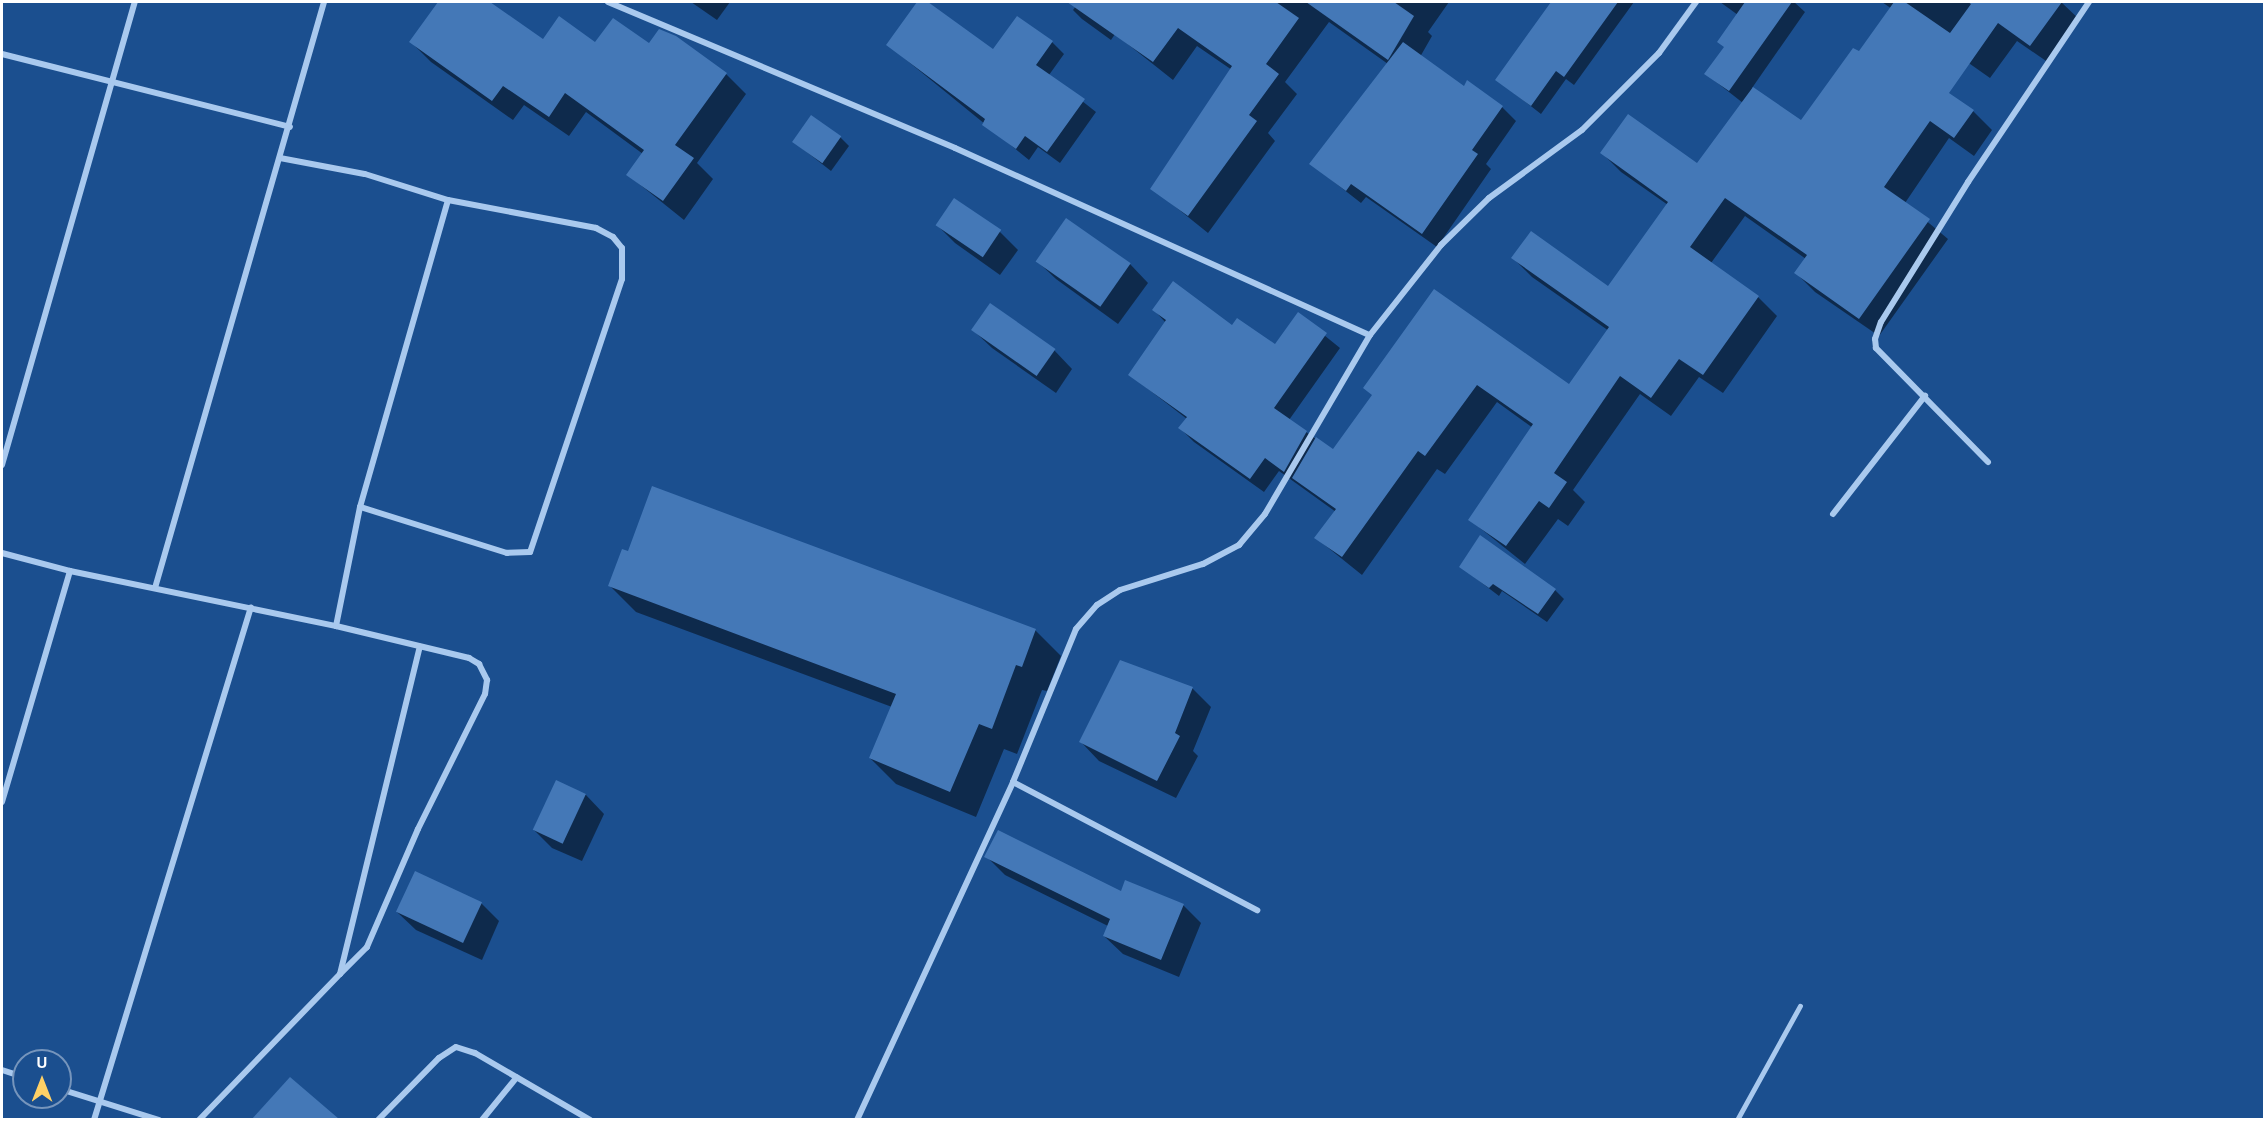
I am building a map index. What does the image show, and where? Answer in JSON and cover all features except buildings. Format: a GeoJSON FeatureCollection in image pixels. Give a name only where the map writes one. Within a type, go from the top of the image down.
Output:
{"type":"FeatureCollection","features":[{"type":"Feature","properties":{"kind":"street"},"geometry":{"type":"LineString","coordinates":[[2,465],[135,2]]}},
{"type":"Feature","properties":{"kind":"street"},"geometry":{"type":"LineString","coordinates":[[154,588],[290,127],[324,2]]}},
{"type":"Feature","properties":{"kind":"street"},"geometry":{"type":"LineString","coordinates":[[608,2],[955,148],[1370,335]]}},
{"type":"Feature","properties":{"kind":"street"},"geometry":{"type":"LineString","coordinates":[[857,1119],[1013,782],[1076,629],[1097,605],[1120,590],[1203,564],[1239,545],[1271,504],[1370,335],[1461,223],[1489,198],[1582,130],[1659,53],[1696,2]]}},
{"type":"Feature","properties":{"kind":"street"},"geometry":{"type":"LineString","coordinates":[[1988,462],[1876,348],[1878,330],[1968,182],[2089,2]]}},
{"type":"Feature","properties":{"kind":"street"},"geometry":{"type":"LineString","coordinates":[[2,54],[290,127]]}},
{"type":"Feature","properties":{"kind":"street"},"geometry":{"type":"LineString","coordinates":[[280,158],[365,174],[448,200],[596,228],[613,237],[622,248],[622,279],[530,552],[507,553],[360,507]]}},
{"type":"Feature","properties":{"kind":"street"},"geometry":{"type":"LineString","coordinates":[[336,626],[360,507],[448,200]]}},
{"type":"Feature","properties":{"kind":"street"},"geometry":{"type":"LineString","coordinates":[[1833,514],[1925,396]]}},
{"type":"Feature","properties":{"kind":"street"},"geometry":{"type":"LineString","coordinates":[[2,553],[70,571],[251,607],[470,657],[479,664],[487,680],[484,694],[418,829],[367,947],[199,1119]]}},
{"type":"Feature","properties":{"kind":"street"},"geometry":{"type":"LineString","coordinates":[[2,802],[70,571]]}},
{"type":"Feature","properties":{"kind":"street"},"geometry":{"type":"LineString","coordinates":[[94,1119],[251,607]]}},
{"type":"Feature","properties":{"kind":"street"},"geometry":{"type":"LineString","coordinates":[[340,974],[420,647]]}},
{"type":"Feature","properties":{"kind":"street"},"geometry":{"type":"LineString","coordinates":[[1013,782],[1257,910]]}},
{"type":"Feature","properties":{"kind":"street"},"geometry":{"type":"LineString","coordinates":[[378,1119],[450,1049],[475,1053],[590,1119]]}},
{"type":"Feature","properties":{"kind":"street"},"geometry":{"type":"LineString","coordinates":[[482,1119],[517,1077]]}},
{"type":"Feature","properties":{"kind":"street"},"geometry":{"type":"LineString","coordinates":[[72,1093],[159,1119]]}},
{"type":"Feature","properties":{"kind":"lane"},"geometry":{"type":"LineString","coordinates":[[1737,1119],[1800,1006]]}}]}
